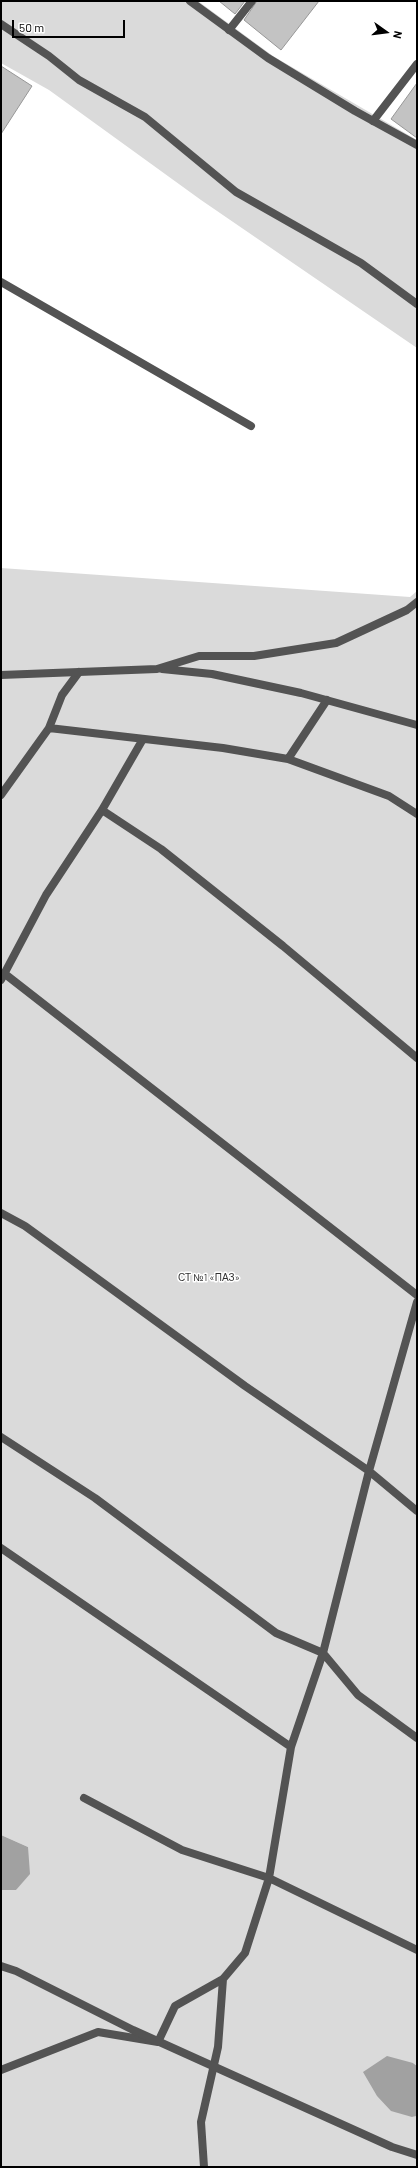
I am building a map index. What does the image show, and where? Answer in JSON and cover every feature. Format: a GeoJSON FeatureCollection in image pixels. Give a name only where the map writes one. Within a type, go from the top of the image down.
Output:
{"type":"FeatureCollection","features":[{"type":"Feature","properties":{"kind":"street"},"geometry":{"type":"LineString","coordinates":[[190,1],[268,58],[373,121],[417,145]]}},
{"type":"Feature","properties":{"kind":"street"},"geometry":{"type":"LineString","coordinates":[[229,30],[252,1]]}},
{"type":"Feature","properties":{"kind":"street"},"geometry":{"type":"LineString","coordinates":[[1,24],[49,56],[79,80],[144,117],[236,192],[361,263],[417,304]]}},
{"type":"Feature","properties":{"kind":"street"},"geometry":{"type":"LineString","coordinates":[[373,121],[417,64]]}},
{"type":"Feature","properties":{"kind":"street"},"geometry":{"type":"LineString","coordinates":[[1,282],[251,426]]}},
{"type":"Feature","properties":{"kind":"street"},"geometry":{"type":"LineString","coordinates":[[157,669],[199,656],[254,656],[336,643],[407,610],[417,602]]}},
{"type":"Feature","properties":{"kind":"street"},"geometry":{"type":"LineString","coordinates":[[1,675],[157,669],[212,674],[327,700],[417,725]]}},
{"type":"Feature","properties":{"kind":"street"},"geometry":{"type":"LineString","coordinates":[[1,795],[49,728],[62,694],[79,672]]}},
{"type":"Feature","properties":{"kind":"street"},"geometry":{"type":"LineString","coordinates":[[288,759],[327,700]]}},
{"type":"Feature","properties":{"kind":"street"},"geometry":{"type":"LineString","coordinates":[[49,728],[223,748],[288,759],[389,796],[417,814]]}},
{"type":"Feature","properties":{"kind":"street"},"geometry":{"type":"LineString","coordinates":[[143,739],[102,810],[46,895],[3,977],[417,1295]]}},
{"type":"Feature","properties":{"kind":"street"},"geometry":{"type":"LineString","coordinates":[[102,810],[161,849],[283,946],[417,1058]]}},
{"type":"Feature","properties":{"kind":"street"},"geometry":{"type":"LineString","coordinates":[[1,1213],[25,1226],[246,1386],[369,1471],[417,1511]]}},
{"type":"Feature","properties":{"kind":"street"},"geometry":{"type":"LineString","coordinates":[[158,2042],[175,2006],[223,1979],[245,1953],[269,1878],[291,1747],[323,1653],[369,1471],[417,1302]]}},
{"type":"Feature","properties":{"kind":"street"},"geometry":{"type":"LineString","coordinates":[[1,1437],[95,1498],[276,1633],[323,1653],[358,1695],[417,1738]]}},
{"type":"Feature","properties":{"kind":"street"},"geometry":{"type":"LineString","coordinates":[[1,1548],[291,1747]]}},
{"type":"Feature","properties":{"kind":"street"},"geometry":{"type":"LineString","coordinates":[[84,1798],[182,1850],[269,1878],[417,1950]]}},
{"type":"Feature","properties":{"kind":"street"},"geometry":{"type":"LineString","coordinates":[[1,1966],[16,1971],[158,2042],[215,2066],[392,2147],[417,2155]]}},
{"type":"Feature","properties":{"kind":"street"},"geometry":{"type":"LineString","coordinates":[[204,2167],[201,2122],[215,2066],[223,1979]]}},
{"type":"Feature","properties":{"kind":"street"},"geometry":{"type":"LineString","coordinates":[[1,2070],[98,2032],[158,2042]]}},
{"type":"Feature","properties":{"kind":"green space"},"geometry":{"type":"Polygon","coordinates":[[[1,1],[198,1],[273,56],[417,140],[417,348],[201,200],[49,90],[1,63],[1,1]]]}},
{"type":"Feature","properties":{"kind":"green space","name":"СТ №1 «ПАЗ»"},"geometry":{"type":"Polygon","coordinates":[[[1,568],[410,597],[417,591],[417,2066],[413,2063],[412,2117],[417,2116],[417,2167],[1,2167],[1,1890],[16,1890],[28,1847],[1,1835],[1,568]]]}},
{"type":"Feature","properties":{"kind":"shaded area"},"geometry":{"type":"Polygon","coordinates":[[[1,1835],[28,1847],[30,1874],[16,1890],[1,1890],[1,1835]]]}},
{"type":"Feature","properties":{"kind":"shaded area"},"geometry":{"type":"Polygon","coordinates":[[[387,2056],[413,2063],[417,2066],[417,2116],[412,2117],[391,2111],[377,2096],[363,2072],[387,2056]]]}},
{"type":"Feature","properties":{"kind":"building"},"geometry":{"type":"Polygon","coordinates":[[[219,1],[245,1],[235,14],[219,1]]]}},
{"type":"Feature","properties":{"kind":"building"},"geometry":{"type":"Polygon","coordinates":[[[257,1],[319,1],[281,50],[244,20],[257,1]]]}},
{"type":"Feature","properties":{"kind":"building"},"geometry":{"type":"Polygon","coordinates":[[[1,66],[32,86],[1,134],[1,66]]]}},
{"type":"Feature","properties":{"kind":"building"},"geometry":{"type":"Polygon","coordinates":[[[417,83],[417,138],[391,119],[417,83]]]}}]}
